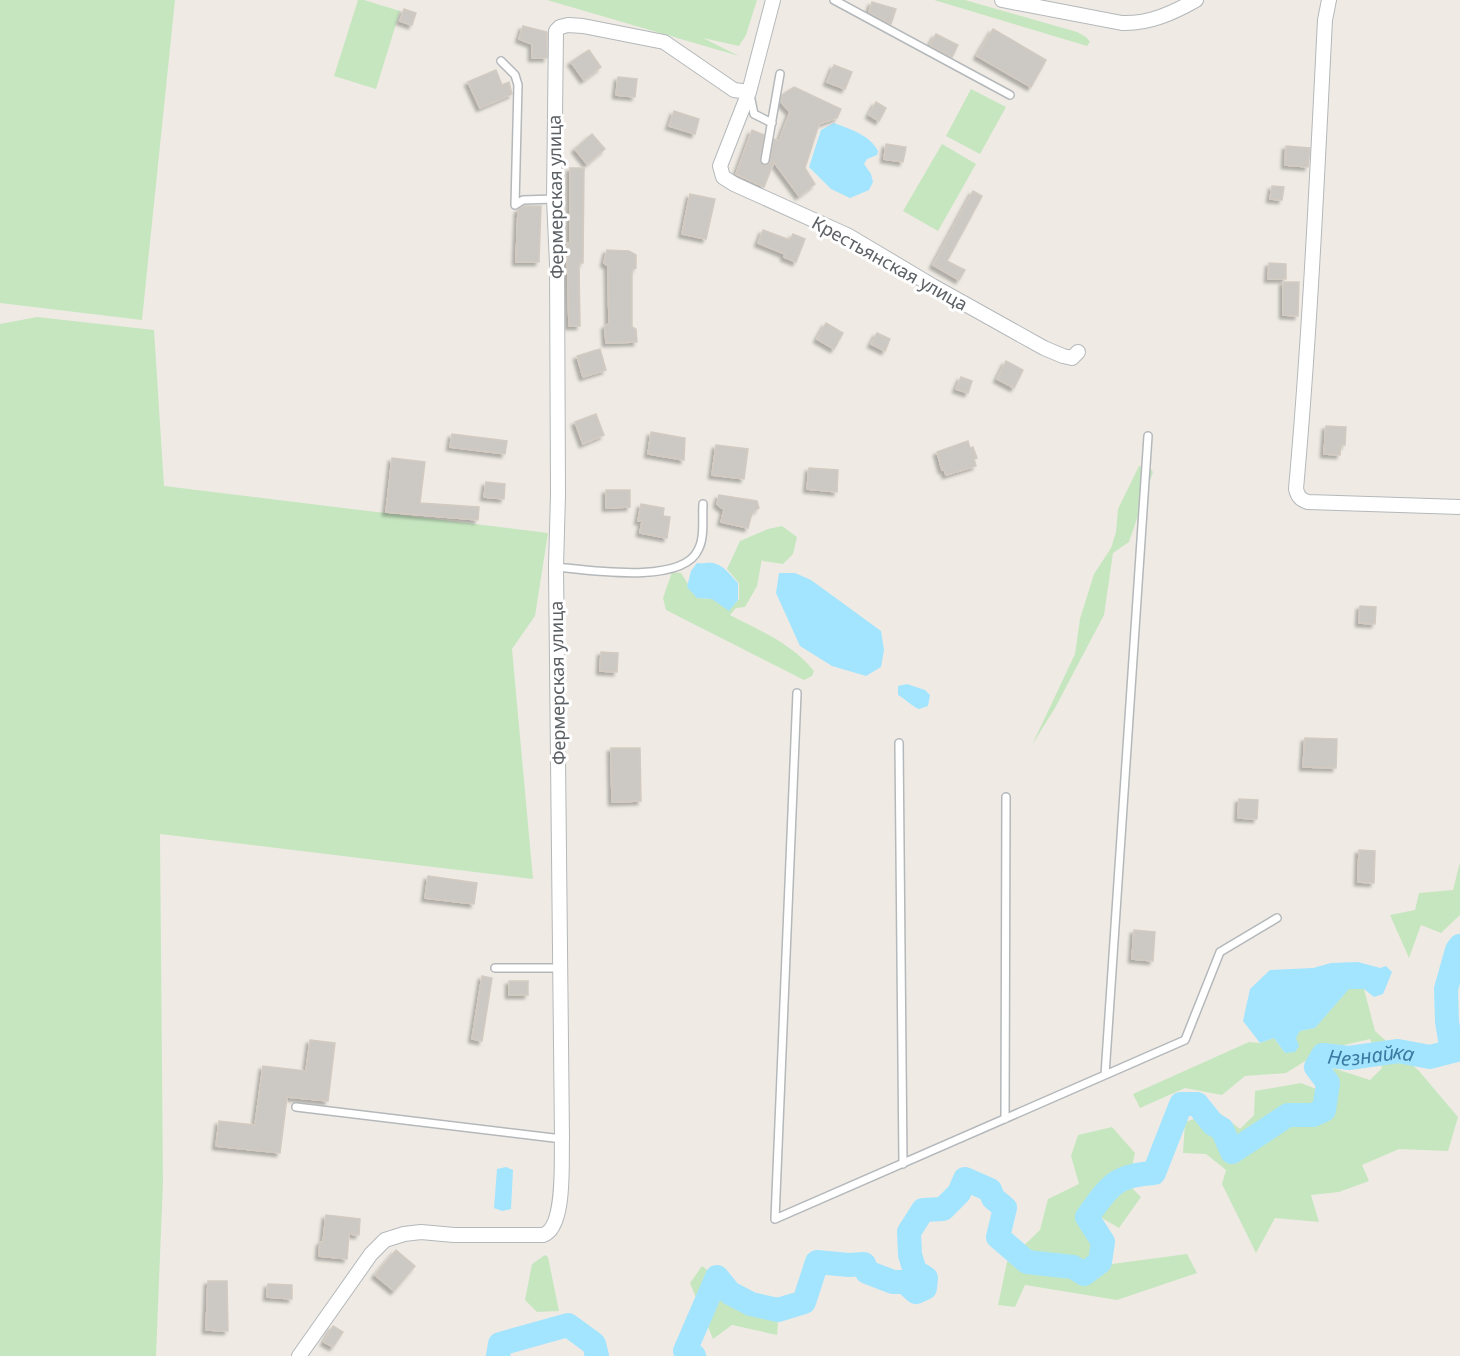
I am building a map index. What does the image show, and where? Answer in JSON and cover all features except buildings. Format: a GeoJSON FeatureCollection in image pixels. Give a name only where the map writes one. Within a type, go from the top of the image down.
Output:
{"type":"FeatureCollection","features":[{"type":"Feature","properties":{"kind":"street"},"geometry":{"type":"LineString","coordinates":[[749,92],[773,0]]}},
{"type":"Feature","properties":{"kind":"street"},"geometry":{"type":"LineString","coordinates":[[1002,0],[1134,24],[1171,13],[1196,0]]}},
{"type":"Feature","properties":{"kind":"street"},"geometry":{"type":"LineString","coordinates":[[1329,0],[1325,20],[1316,208],[1296,489],[1298,496],[1308,502],[1460,507]]}},
{"type":"Feature","properties":{"kind":"street","name":"Фермерская улица"},"geometry":{"type":"LineString","coordinates":[[299,1356],[371,1254],[385,1239],[395,1235],[422,1232],[522,1236],[548,1234],[555,1225],[559,1213],[562,1139],[556,567],[557,263],[554,199],[556,31],[567,24],[664,42],[734,90],[749,92]]}},
{"type":"Feature","properties":{"kind":"street","name":"Крестьянская улица"},"geometry":{"type":"LineString","coordinates":[[749,92],[720,166],[723,177],[849,236],[1044,348],[1072,358],[1078,352]]}},
{"type":"Feature","properties":{"kind":"lane"},"geometry":{"type":"LineString","coordinates":[[834,0],[1010,95]]}},
{"type":"Feature","properties":{"kind":"lane"},"geometry":{"type":"LineString","coordinates":[[501,61],[515,75],[518,85],[515,205],[523,200],[554,199]]}},
{"type":"Feature","properties":{"kind":"lane"},"geometry":{"type":"LineString","coordinates":[[765,160],[780,74]]}},
{"type":"Feature","properties":{"kind":"lane"},"geometry":{"type":"LineString","coordinates":[[749,92],[754,114],[772,123]]}},
{"type":"Feature","properties":{"kind":"lane"},"geometry":{"type":"LineString","coordinates":[[1105,1075],[1148,436]]}},
{"type":"Feature","properties":{"kind":"lane"},"geometry":{"type":"LineString","coordinates":[[556,567],[658,572],[691,561],[701,542],[703,504]]}},
{"type":"Feature","properties":{"kind":"lane"},"geometry":{"type":"LineString","coordinates":[[797,693],[775,1220],[1185,1040],[1220,952],[1277,918]]}},
{"type":"Feature","properties":{"kind":"lane"},"geometry":{"type":"LineString","coordinates":[[899,743],[903,1164]]}},
{"type":"Feature","properties":{"kind":"lane"},"geometry":{"type":"LineString","coordinates":[[1005,1119],[1006,797]]}},
{"type":"Feature","properties":{"kind":"lane"},"geometry":{"type":"LineString","coordinates":[[495,969],[560,968]]}},
{"type":"Feature","properties":{"kind":"lane"},"geometry":{"type":"LineString","coordinates":[[296,1107],[562,1139]]}},
{"type":"Feature","properties":{"kind":"green space"},"geometry":{"type":"Polygon","coordinates":[[[0,0],[175,0],[142,320],[0,303],[0,0]]]}},
{"type":"Feature","properties":{"kind":"green space"},"geometry":{"type":"Polygon","coordinates":[[[358,0],[400,11],[376,89],[334,76],[358,0]]]}},
{"type":"Feature","properties":{"kind":"green space"},"geometry":{"type":"Polygon","coordinates":[[[547,0],[757,0],[746,35],[739,46],[703,38],[739,56],[547,0]]]}},
{"type":"Feature","properties":{"kind":"green space"},"geometry":{"type":"Polygon","coordinates":[[[934,0],[965,0],[1077,32],[1090,42],[1087,46],[934,0]]]}},
{"type":"Feature","properties":{"kind":"green space"},"geometry":{"type":"Polygon","coordinates":[[[971,89],[1006,107],[980,154],[946,136],[971,89]]]}},
{"type":"Feature","properties":{"kind":"green space"},"geometry":{"type":"Polygon","coordinates":[[[942,144],[976,164],[938,231],[903,211],[942,144]]]}},
{"type":"Feature","properties":{"kind":"green space"},"geometry":{"type":"Polygon","coordinates":[[[37,317],[154,330],[164,486],[548,533],[535,616],[512,649],[533,879],[160,834],[163,1182],[156,1356],[0,1356],[0,324],[37,317]]]}},
{"type":"Feature","properties":{"kind":"green space"},"geometry":{"type":"Polygon","coordinates":[[[1139,466],[1150,468],[1153,472],[1129,542],[1113,553],[1104,615],[1055,708],[1032,745],[1075,654],[1080,619],[1094,574],[1111,548],[1116,532],[1118,509],[1139,466]]]}},
{"type":"Feature","properties":{"kind":"green space"},"geometry":{"type":"Polygon","coordinates":[[[782,526],[797,537],[793,554],[783,564],[762,559],[757,586],[745,607],[736,608],[730,615],[796,653],[814,671],[812,676],[804,680],[666,610],[663,598],[672,572],[681,573],[697,598],[712,599],[729,610],[739,599],[739,583],[727,569],[740,541],[768,529],[782,526]]]}},
{"type":"Feature","properties":{"kind":"green space"},"geometry":{"type":"Polygon","coordinates":[[[1460,862],[1460,915],[1441,933],[1421,925],[1409,958],[1390,915],[1415,910],[1419,893],[1453,890],[1460,862]]]}},
{"type":"Feature","properties":{"kind":"green space"},"geometry":{"type":"Polygon","coordinates":[[[1349,988],[1364,989],[1375,1031],[1419,1071],[1458,1117],[1448,1151],[1399,1149],[1362,1165],[1369,1181],[1339,1192],[1311,1195],[1319,1222],[1275,1218],[1256,1253],[1222,1184],[1226,1170],[1206,1154],[1183,1153],[1185,1122],[1217,1111],[1240,1129],[1254,1115],[1255,1091],[1301,1083],[1336,1097],[1333,1068],[1370,1080],[1382,1068],[1370,1039],[1323,1050],[1286,1073],[1245,1076],[1222,1095],[1185,1088],[1140,1108],[1133,1094],[1249,1042],[1260,1043],[1274,1038],[1285,1053],[1300,1031],[1315,1028],[1349,988]]]}},
{"type":"Feature","properties":{"kind":"green space"},"geometry":{"type":"Polygon","coordinates":[[[1112,1127],[1135,1153],[1128,1184],[1141,1197],[1119,1228],[1102,1218],[1112,1264],[1187,1254],[1197,1273],[1117,1300],[1025,1285],[1015,1307],[998,1305],[1007,1262],[1040,1230],[1048,1199],[1079,1184],[1071,1156],[1078,1135],[1112,1127]]]}},
{"type":"Feature","properties":{"kind":"green space"},"geometry":{"type":"Polygon","coordinates":[[[545,1255],[548,1257],[559,1311],[537,1312],[525,1300],[532,1264],[545,1255]]]}},
{"type":"Feature","properties":{"kind":"green space"},"geometry":{"type":"Polygon","coordinates":[[[702,1266],[778,1323],[777,1335],[732,1325],[713,1339],[690,1283],[702,1266]]]}},
{"type":"Feature","properties":{"kind":"water"},"geometry":{"type":"Polygon","coordinates":[[[834,123],[865,137],[878,151],[877,155],[867,159],[864,164],[873,182],[869,190],[850,198],[831,189],[809,167],[821,130],[834,123]]]}},
{"type":"Feature","properties":{"kind":"water"},"geometry":{"type":"Polygon","coordinates":[[[697,563],[717,564],[738,583],[738,600],[729,611],[712,599],[697,598],[687,587],[691,571],[697,563]]]}},
{"type":"Feature","properties":{"kind":"water"},"geometry":{"type":"Polygon","coordinates":[[[779,573],[795,573],[811,580],[881,631],[884,650],[881,667],[866,676],[832,666],[800,646],[776,593],[779,573]]]}},
{"type":"Feature","properties":{"kind":"water"},"geometry":{"type":"Polygon","coordinates":[[[907,684],[925,690],[930,695],[928,706],[919,709],[898,695],[898,686],[907,684]]]}},
{"type":"Feature","properties":{"kind":"water"},"geometry":{"type":"Polygon","coordinates":[[[1358,962],[1380,968],[1386,966],[1392,972],[1383,994],[1374,997],[1364,989],[1349,989],[1315,1028],[1300,1031],[1296,1038],[1299,1046],[1295,1052],[1285,1053],[1274,1038],[1260,1043],[1243,1021],[1250,989],[1270,970],[1313,968],[1331,963],[1358,962]]]}},
{"type":"Feature","properties":{"kind":"water"},"geometry":{"type":"Polygon","coordinates":[[[506,1167],[513,1170],[511,1209],[502,1211],[494,1208],[497,1169],[506,1167]]]}},
{"type":"Feature","properties":{"kind":"waterway","name":"Незнайка"},"geometry":{"type":"LineString","coordinates":[[1452,1051],[1447,1022],[1446,989],[1460,946]]}},
{"type":"Feature","properties":{"kind":"waterway","name":"Незнайка"},"geometry":{"type":"LineString","coordinates":[[694,1356],[685,1351],[717,1277],[730,1293],[751,1304],[778,1310],[804,1302],[817,1262],[864,1264],[867,1272],[893,1282],[905,1282],[916,1292],[925,1288],[926,1278],[915,1271],[910,1255],[909,1232],[923,1210],[943,1209],[959,1193],[965,1179],[990,1190],[993,1198],[1005,1208],[998,1237],[1027,1262],[1073,1267],[1084,1274],[1100,1262],[1103,1242],[1087,1217],[1114,1184],[1130,1176],[1154,1173],[1181,1104],[1197,1104],[1213,1124],[1222,1129],[1232,1152],[1288,1115],[1313,1115],[1324,1110],[1328,1083],[1316,1067],[1323,1055],[1349,1058],[1398,1051],[1430,1057],[1460,1049]]}},
{"type":"Feature","properties":{"kind":"waterway","name":"Незнайка"},"geometry":{"type":"LineString","coordinates":[[498,1356],[500,1344],[568,1325],[594,1344],[597,1356]]}}]}
